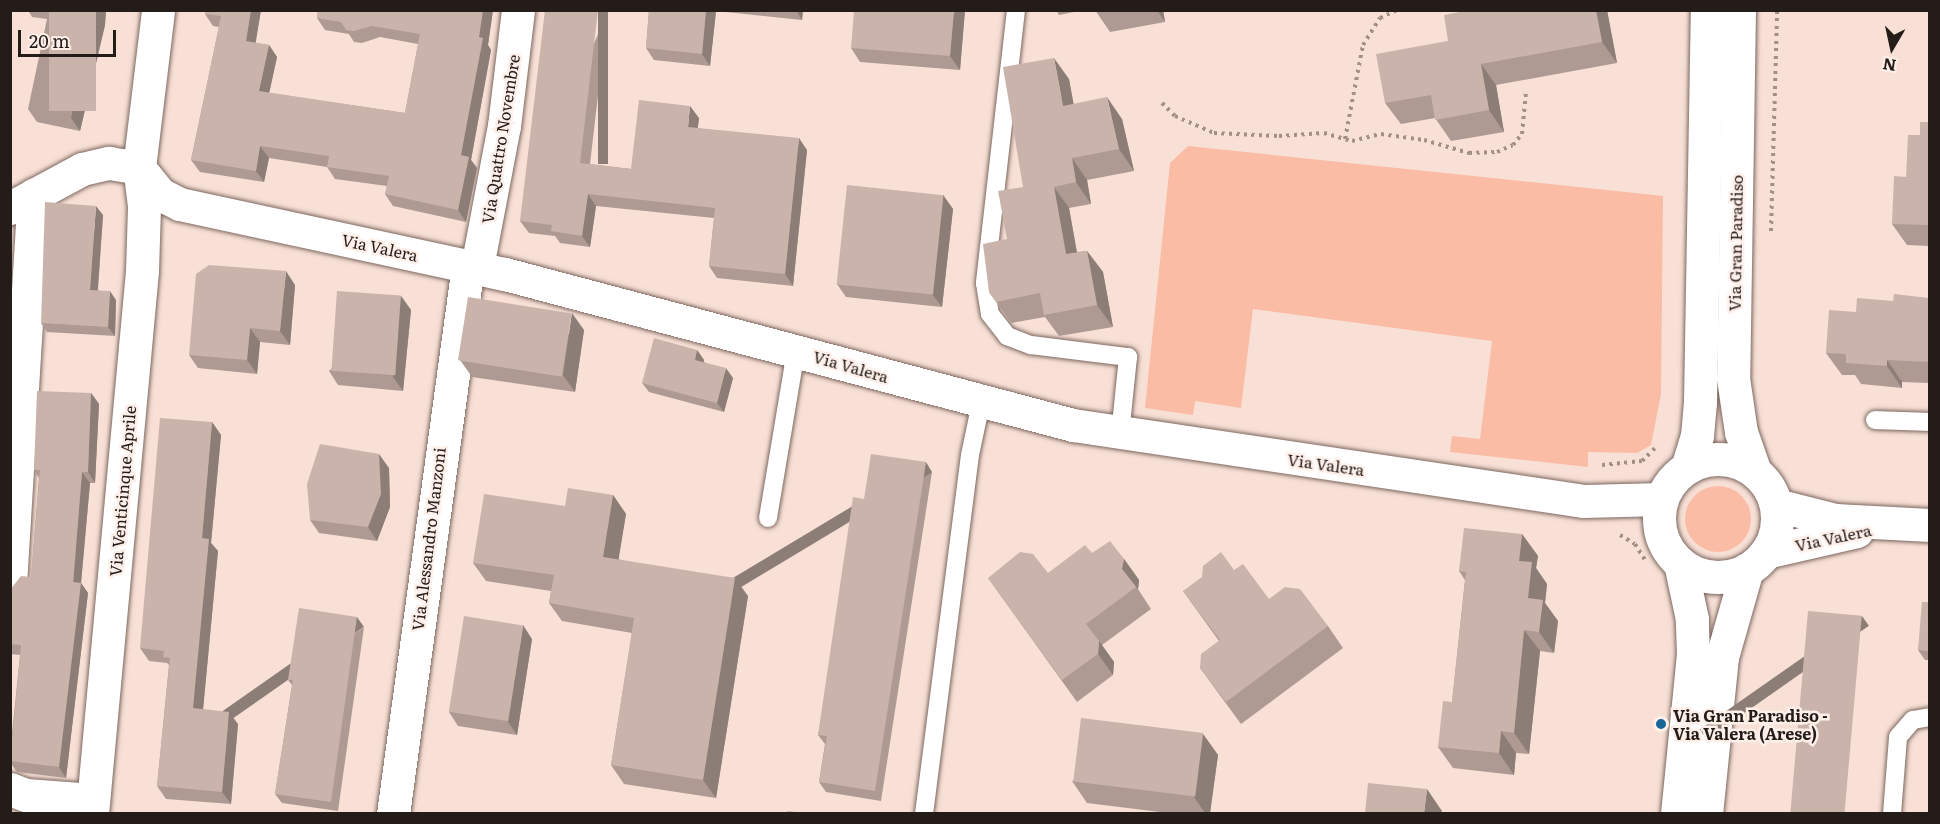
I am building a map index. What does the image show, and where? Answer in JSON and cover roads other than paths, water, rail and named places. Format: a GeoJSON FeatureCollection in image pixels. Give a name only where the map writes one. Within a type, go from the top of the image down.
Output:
{"type":"FeatureCollection","features":[{"type":"Feature","properties":{"kind":"street","name":"Via Venticinque Aprile"},"geometry":{"type":"LineString","coordinates":[[92,807],[142,271],[144,206],[139,168],[158,10]]}},
{"type":"Feature","properties":{"kind":"street","name":"Via Quattro Novembre"},"geometry":{"type":"LineString","coordinates":[[472,266],[504,126],[518,10]]}},
{"type":"Feature","properties":{"kind":"street","name":"Via Gran Paradiso"},"geometry":{"type":"LineString","coordinates":[[1687,468],[1697,436],[1700,402],[1707,10]]}},
{"type":"Feature","properties":{"kind":"street","name":"Via Gran Paradiso"},"geometry":{"type":"LineString","coordinates":[[1739,10],[1733,378],[1741,432],[1755,472]]}},
{"type":"Feature","properties":{"kind":"street"},"geometry":{"type":"LineString","coordinates":[[10,584],[19,201],[82,169],[109,163],[139,168]]}},
{"type":"Feature","properties":{"kind":"street","name":"Via Valera"},"geometry":{"type":"LineString","coordinates":[[139,168],[160,194],[180,204],[472,266],[981,402],[1120,434],[1661,514]]}},
{"type":"Feature","properties":{"kind":"street","name":"Via Alessandro Manzoni"},"geometry":{"type":"LineString","coordinates":[[393,813],[456,326],[472,266]]}},
{"type":"Feature","properties":{"kind":"street"},"geometry":{"type":"LineString","coordinates":[[1677,813],[1693,654],[1690,602],[1666,566],[1661,514],[1669,484],[1687,468],[1721,459],[1745,465],[1755,472],[1776,505],[1778,521],[1756,560],[1722,657],[1706,813]]}},
{"type":"Feature","properties":{"kind":"street","name":"Via Valera"},"geometry":{"type":"LineString","coordinates":[[1776,505],[1835,520],[1915,524]]}},
{"type":"Feature","properties":{"kind":"street","name":"Via Valera"},"geometry":{"type":"LineString","coordinates":[[1756,560],[1915,524]]}},
{"type":"Feature","properties":{"kind":"street"},"geometry":{"type":"LineString","coordinates":[[1666,566],[1720,577],[1756,560]]}},
{"type":"Feature","properties":{"kind":"street"},"geometry":{"type":"LineString","coordinates":[[10,789],[26,795],[92,807]]}},
{"type":"Feature","properties":{"kind":"lane"},"geometry":{"type":"LineString","coordinates":[[1016,10],[986,283],[990,314],[1007,336],[1031,345],[1128,357],[1120,434]]}},
{"type":"Feature","properties":{"kind":"lane"},"geometry":{"type":"LineString","coordinates":[[768,518],[796,351]]}},
{"type":"Feature","properties":{"kind":"lane"},"geometry":{"type":"LineString","coordinates":[[924,813],[981,402]]}},
{"type":"Feature","properties":{"kind":"lane"},"geometry":{"type":"LineString","coordinates":[[1875,420],[1929,422]]}},
{"type":"Feature","properties":{"kind":"lane"},"geometry":{"type":"LineString","coordinates":[[1892,813],[1898,737],[1913,720],[1929,717]]}},
{"type":"Feature","properties":{"kind":"place","name":"Via Gran Paradiso - Via Valera (Arese)"},"geometry":{"type":"Point","coordinates":[1661,724]}}]}
